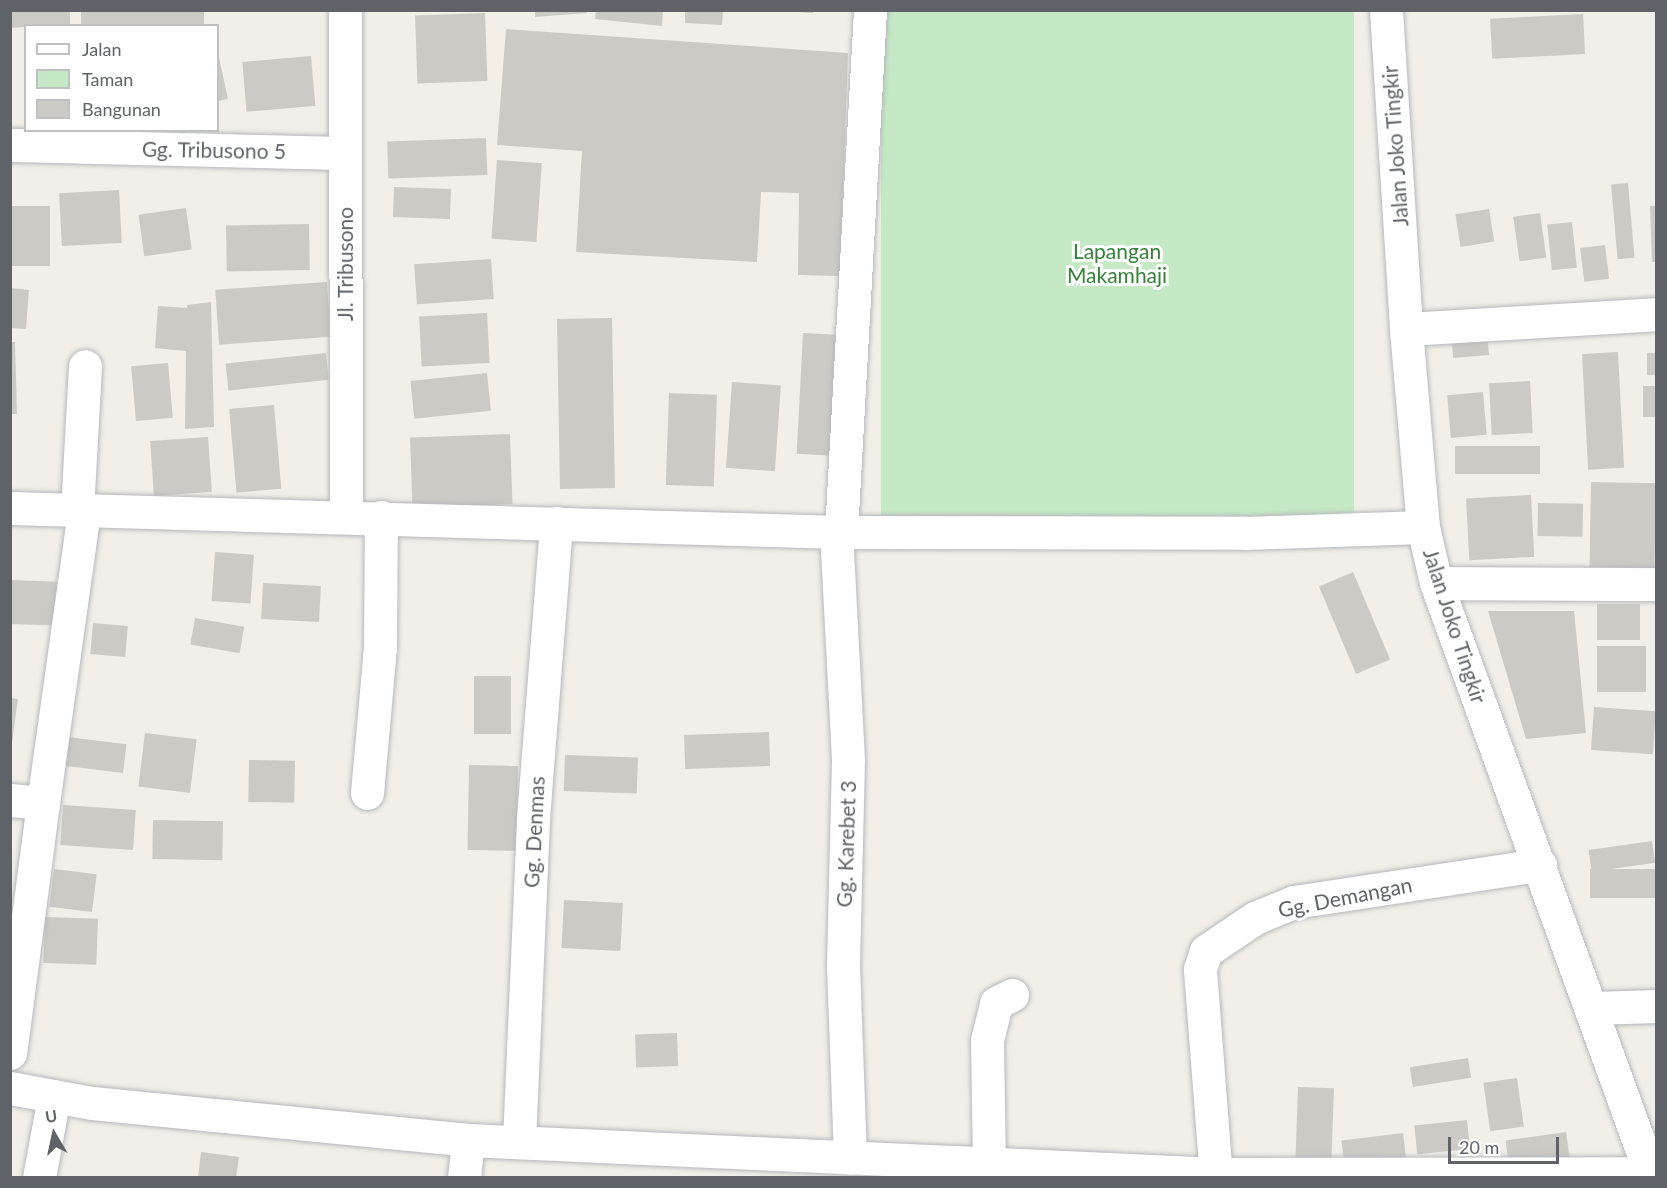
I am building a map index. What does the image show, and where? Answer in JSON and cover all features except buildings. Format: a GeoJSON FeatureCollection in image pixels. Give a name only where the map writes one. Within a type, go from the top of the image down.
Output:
{"type":"FeatureCollection","features":[{"type":"Feature","properties":{"kind":"street","name":"Jl. Tribusono"},"geometry":{"type":"LineString","coordinates":[[345,10],[346,517]]}},
{"type":"Feature","properties":{"kind":"street","name":"Gg. Karebet 3"},"geometry":{"type":"LineString","coordinates":[[850,1158],[843,966],[848,760],[839,532],[870,10]]}},
{"type":"Feature","properties":{"kind":"street","name":"Jalan Joko Tingkir"},"geometry":{"type":"LineString","coordinates":[[1386,10],[1406,329],[1423,527],[1436,583],[1651,1175]]}},
{"type":"Feature","properties":{"kind":"street","name":"Gg. Tribusono 5"},"geometry":{"type":"LineString","coordinates":[[10,145],[345,153]]}},
{"type":"Feature","properties":{"kind":"street"},"geometry":{"type":"LineString","coordinates":[[1406,329],[1656,314]]}},
{"type":"Feature","properties":{"kind":"street"},"geometry":{"type":"LineString","coordinates":[[10,1053],[81,511],[85,366]]}},
{"type":"Feature","properties":{"kind":"street"},"geometry":{"type":"LineString","coordinates":[[10,508],[839,532],[1245,533],[1423,527]]}},
{"type":"Feature","properties":{"kind":"street"},"geometry":{"type":"LineString","coordinates":[[367,793],[379,670],[381,517]]}},
{"type":"Feature","properties":{"kind":"street","name":"Gg. Denmas"},"geometry":{"type":"LineString","coordinates":[[519,1142],[533,818],[556,523]]}},
{"type":"Feature","properties":{"kind":"street"},"geometry":{"type":"LineString","coordinates":[[1436,583],[1656,584]]}},
{"type":"Feature","properties":{"kind":"street"},"geometry":{"type":"LineString","coordinates":[[10,800],[41,818]]}},
{"type":"Feature","properties":{"kind":"street","name":"Gg. Demangan"},"geometry":{"type":"LineString","coordinates":[[1216,1176],[1200,969],[1206,951],[1255,918],[1294,902],[1540,865]]}},
{"type":"Feature","properties":{"kind":"street"},"geometry":{"type":"LineString","coordinates":[[969,1170],[987,1040],[996,1003],[1012,995]]}},
{"type":"Feature","properties":{"kind":"street"},"geometry":{"type":"LineString","coordinates":[[1592,1008],[1656,1006]]}},
{"type":"Feature","properties":{"kind":"street"},"geometry":{"type":"LineString","coordinates":[[10,1088],[54,1096],[468,1140],[519,1142],[804,1166],[850,1158],[969,1170],[1216,1176],[1651,1175]]}},
{"type":"Feature","properties":{"kind":"street"},"geometry":{"type":"LineString","coordinates":[[39,1178],[54,1096]]}},
{"type":"Feature","properties":{"kind":"street"},"geometry":{"type":"LineString","coordinates":[[464,1178],[468,1140]]}},
{"type":"Feature","properties":{"kind":"green space","name":"Lapangan Makamhaji"},"geometry":{"type":"Polygon","coordinates":[[[881,11],[1354,11],[1354,516],[881,516],[881,11]]]}}]}
